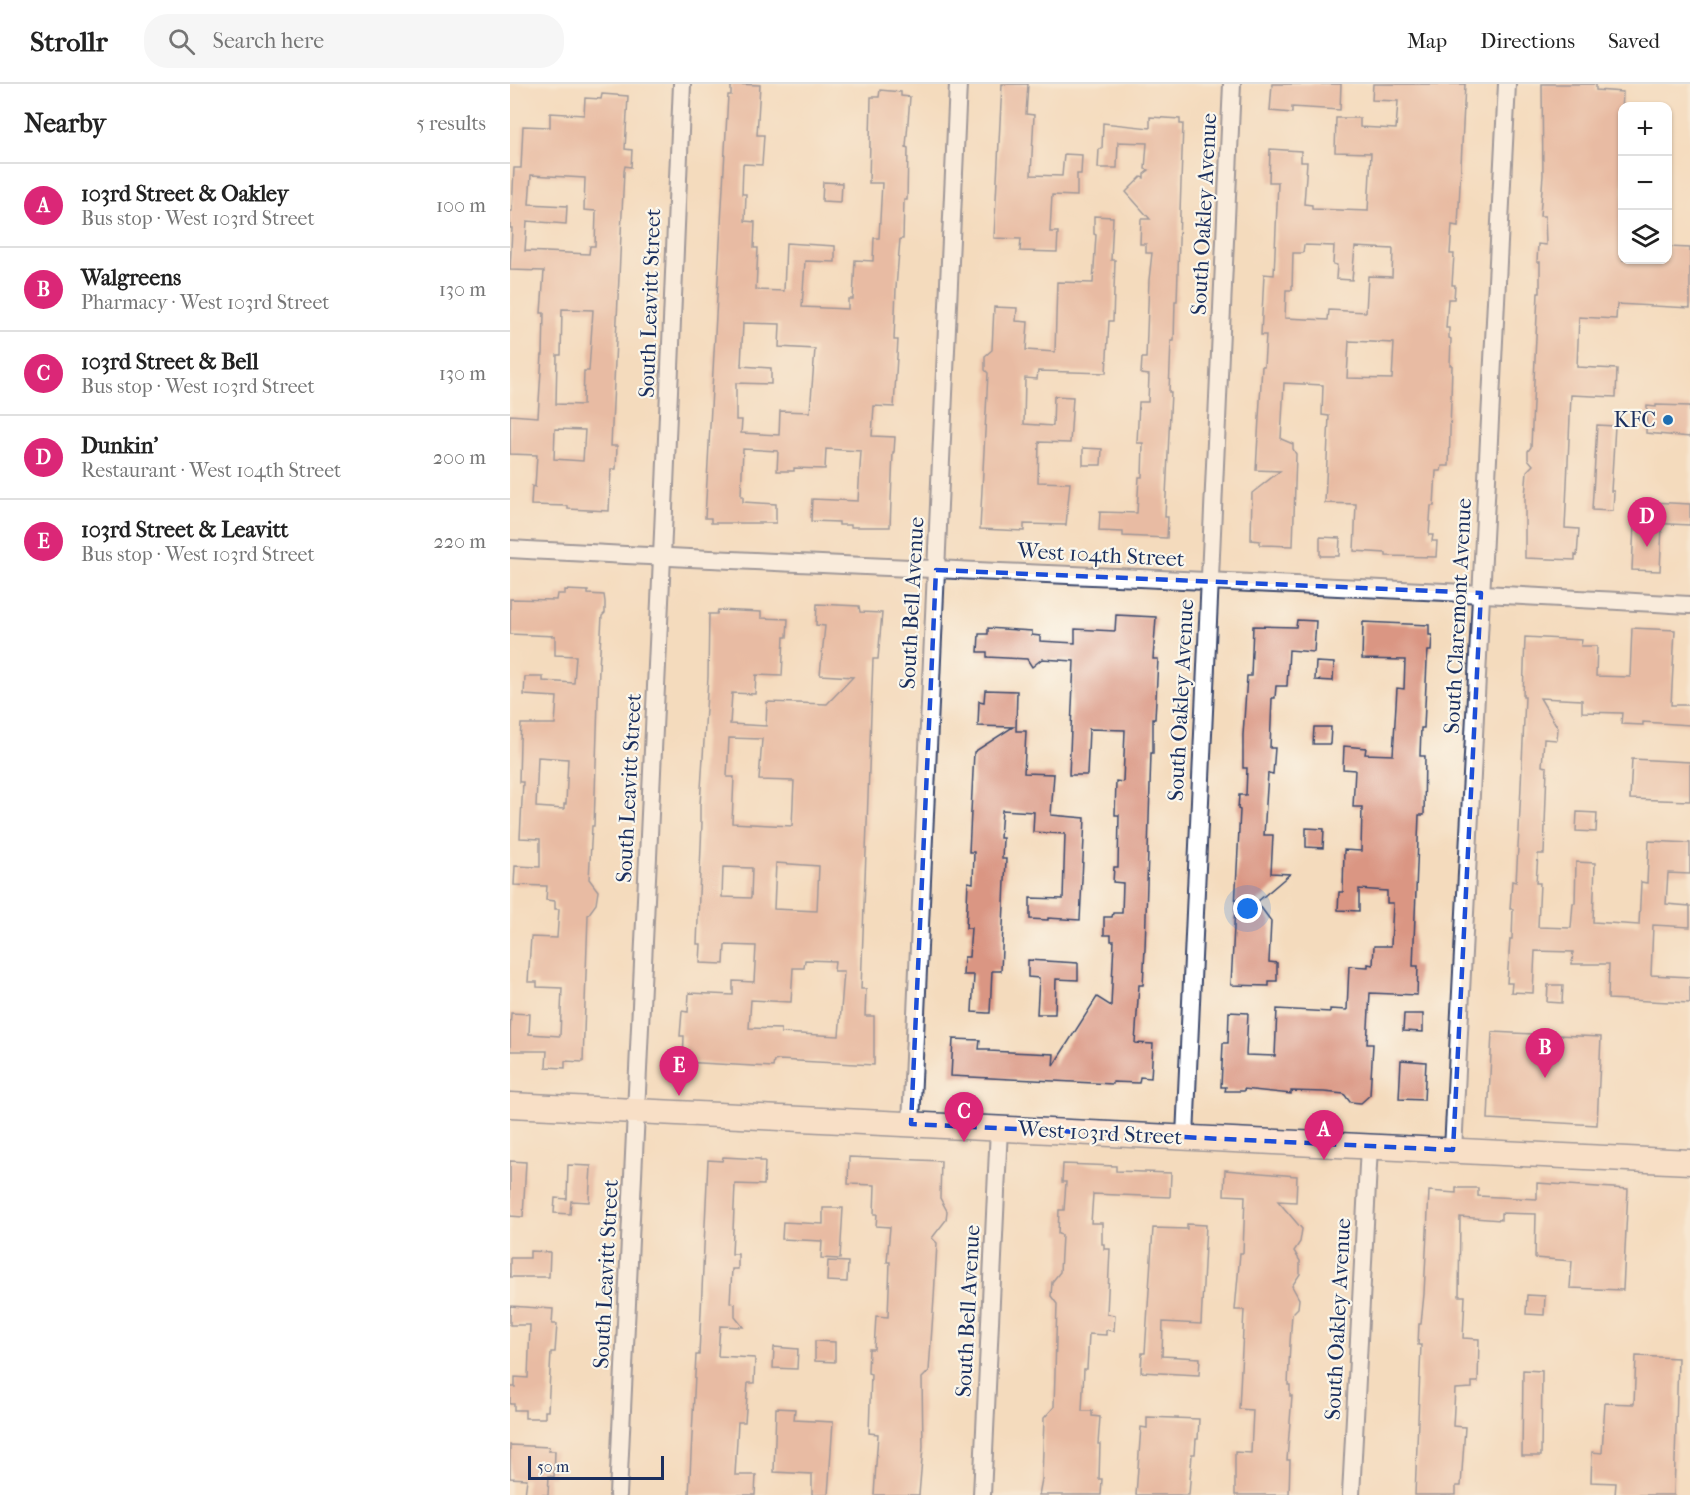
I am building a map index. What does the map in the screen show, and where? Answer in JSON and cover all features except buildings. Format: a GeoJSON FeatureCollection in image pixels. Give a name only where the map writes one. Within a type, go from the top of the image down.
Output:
{"type":"FeatureCollection","features":[{"type":"Feature","properties":{"kind":"main road","name":"West 103rd Street"},"geometry":{"type":"LineString","coordinates":[[510,1105],[1690,1162]]}},
{"type":"Feature","properties":{"kind":"street","name":"South Leavitt Street"},"geometry":{"type":"LineString","coordinates":[[618,1495],[682,84]]}},
{"type":"Feature","properties":{"kind":"street","name":"South Bell Avenue"},"geometry":{"type":"LineString","coordinates":[[911,1124],[958,84]]}},
{"type":"Feature","properties":{"kind":"street","name":"South Oakley Avenue"},"geometry":{"type":"LineString","coordinates":[[1185,1137],[1232,84]]}},
{"type":"Feature","properties":{"kind":"street","name":"South Claremont Avenue"},"geometry":{"type":"LineString","coordinates":[[1453,1150],[1507,84]]}},
{"type":"Feature","properties":{"kind":"street","name":"West 104th Street"},"geometry":{"type":"LineString","coordinates":[[510,549],[1481,593],[1690,605]]}},
{"type":"Feature","properties":{"kind":"street","name":"South Bell Avenue"},"geometry":{"type":"LineString","coordinates":[[982,1495],[999,1128]]}},
{"type":"Feature","properties":{"kind":"street","name":"South Oakley Avenue"},"geometry":{"type":"LineString","coordinates":[[1351,1495],[1369,1146]]}},
{"type":"Feature","properties":{"kind":"highlighted area"},"geometry":{"type":"Polygon","coordinates":[[[936,570],[1481,593],[1453,1150],[911,1124],[936,570]]]}},
{"type":"Feature","properties":{"kind":"place","name":"KFC"},"geometry":{"type":"Point","coordinates":[1668,420]}},
{"type":"Feature","properties":{"kind":"place","name":"Dunkin'"},"geometry":{"type":"Point","coordinates":[1647,547]}},
{"type":"Feature","properties":{"kind":"place","name":"Walgreens"},"geometry":{"type":"Point","coordinates":[1545,1078]}},
{"type":"Feature","properties":{"kind":"place","name":"103rd Street & Leavitt"},"geometry":{"type":"Point","coordinates":[679,1096]}},
{"type":"Feature","properties":{"kind":"place","name":"103rd Street & Bell"},"geometry":{"type":"Point","coordinates":[964,1142]}},
{"type":"Feature","properties":{"kind":"place","name":"103rd Street & Oakley"},"geometry":{"type":"Point","coordinates":[1324,1160]}}]}
